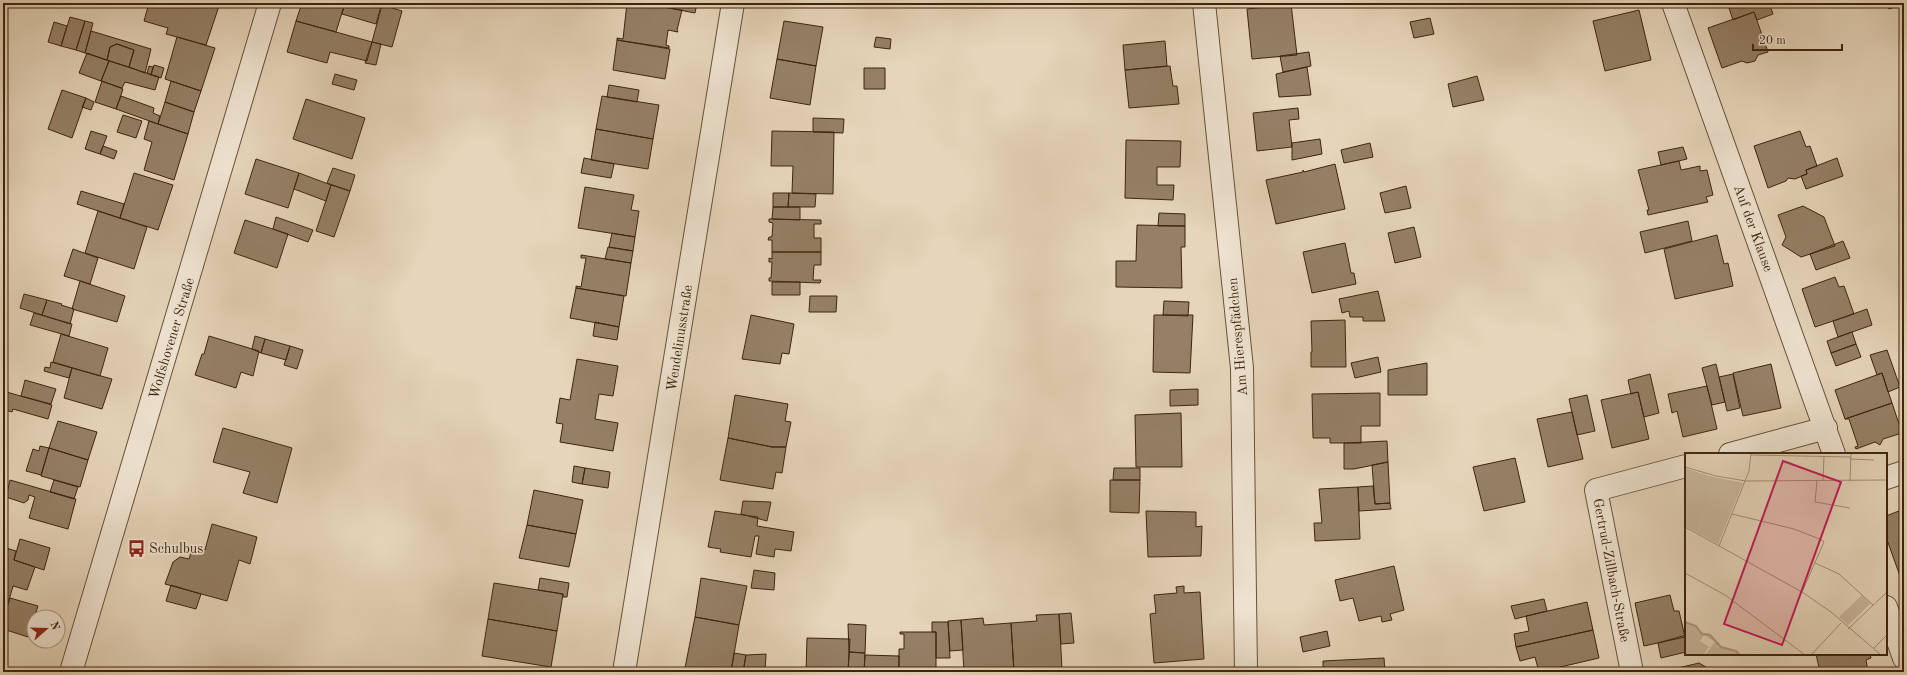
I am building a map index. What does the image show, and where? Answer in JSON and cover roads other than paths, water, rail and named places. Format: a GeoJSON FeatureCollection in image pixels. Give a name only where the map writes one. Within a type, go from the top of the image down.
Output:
{"type":"FeatureCollection","features":[{"type":"Feature","properties":{"kind":"street","name":"Wolfshovener Straße"},"geometry":{"type":"LineString","coordinates":[[71,672],[270,3]]}},
{"type":"Feature","properties":{"kind":"street","name":"Wendelinusstraße"},"geometry":{"type":"LineString","coordinates":[[624,672],[733,3]]}},
{"type":"Feature","properties":{"kind":"street","name":"Am Hierespfädchen"},"geometry":{"type":"LineString","coordinates":[[1204,3],[1242,368],[1246,672]]}},
{"type":"Feature","properties":{"kind":"street","name":"Auf der Klause"},"geometry":{"type":"LineString","coordinates":[[1673,3],[1834,453]]}},
{"type":"Feature","properties":{"kind":"street"},"geometry":{"type":"LineString","coordinates":[[1734,453],[1826,428]]}},
{"type":"Feature","properties":{"kind":"street","name":"Gertrud-Zillbach-Straße"},"geometry":{"type":"LineString","coordinates":[[1632,672],[1596,490],[1685,466]]}},
{"type":"Feature","properties":{"kind":"street"},"geometry":{"type":"LineString","coordinates":[[1887,478],[1904,472]]}},
{"type":"Feature","properties":{"kind":"street"},"geometry":{"type":"LineString","coordinates":[[1887,610],[1904,658]]}},
{"type":"Feature","properties":{"kind":"place","name":"Schulbus"},"geometry":{"type":"Point","coordinates":[136,548]}}]}
